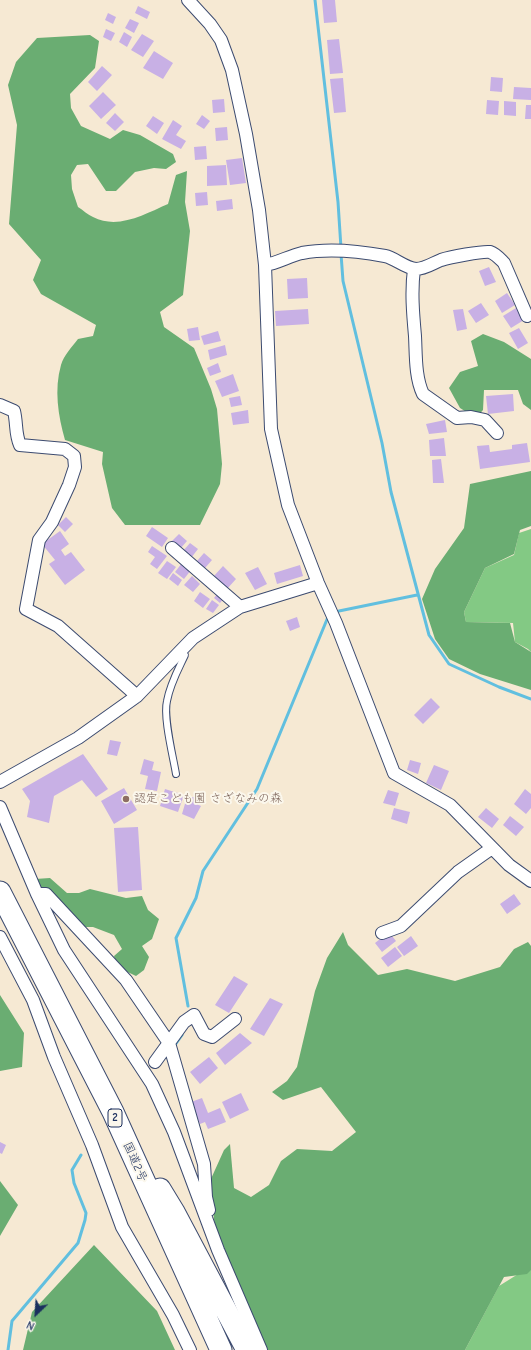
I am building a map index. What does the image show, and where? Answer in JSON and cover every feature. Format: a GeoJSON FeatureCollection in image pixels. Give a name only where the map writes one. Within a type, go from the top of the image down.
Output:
{"type":"FeatureCollection","features":[{"type":"Feature","properties":{"kind":"highway","name":"国道2号"},"geometry":{"type":"LineString","coordinates":[[0,892],[113,1112],[220,1350]]}},
{"type":"Feature","properties":{"kind":"highway"},"geometry":{"type":"LineString","coordinates":[[113,1112],[174,1212],[247,1350]]}},
{"type":"Feature","properties":{"kind":"highway"},"geometry":{"type":"LineString","coordinates":[[138,1170],[206,1350]]}},
{"type":"Feature","properties":{"kind":"street"},"geometry":{"type":"LineString","coordinates":[[188,0],[210,24],[221,40],[232,70],[256,187],[265,265],[271,429],[288,505],[318,583],[336,623],[394,773],[450,805],[509,865],[531,881]]}},
{"type":"Feature","properties":{"kind":"street"},"geometry":{"type":"LineString","coordinates":[[265,265],[301,253],[320,250],[348,251],[387,256],[414,269],[422,268],[442,259],[484,252],[491,253],[504,263],[527,316]]}},
{"type":"Feature","properties":{"kind":"street"},"geometry":{"type":"LineString","coordinates":[[414,269],[412,286],[416,366],[420,388],[423,394],[457,418],[471,417],[485,420],[497,433]]}},
{"type":"Feature","properties":{"kind":"street"},"geometry":{"type":"LineString","coordinates":[[0,405],[14,412],[16,419],[16,438],[20,444],[65,449],[74,456],[75,467],[69,485],[52,522],[39,540],[26,609],[58,626],[137,696]]}},
{"type":"Feature","properties":{"kind":"street"},"geometry":{"type":"LineString","coordinates":[[172,548],[240,607]]}},
{"type":"Feature","properties":{"kind":"street"},"geometry":{"type":"LineString","coordinates":[[0,782],[78,738],[137,696],[193,638],[240,607],[318,583]]}},
{"type":"Feature","properties":{"kind":"street"},"geometry":{"type":"LineString","coordinates":[[0,807],[37,894],[64,950],[152,1084],[174,1132],[218,1250],[261,1350]]}},
{"type":"Feature","properties":{"kind":"street"},"geometry":{"type":"LineString","coordinates":[[382,933],[401,926],[458,872],[492,848]]}},
{"type":"Feature","properties":{"kind":"street"},"geometry":{"type":"LineString","coordinates":[[37,894],[46,894],[126,980],[169,1044],[204,1164],[206,1197],[212,1220],[209,1226]]}},
{"type":"Feature","properties":{"kind":"street"},"geometry":{"type":"LineString","coordinates":[[0,937],[33,1000],[54,1057],[92,1145],[122,1227],[173,1315],[190,1350]]}},
{"type":"Feature","properties":{"kind":"street"},"geometry":{"type":"LineString","coordinates":[[155,1062],[184,1022],[194,1015],[204,1034],[212,1037],[235,1019]]}},
{"type":"Feature","properties":{"kind":"lane"},"geometry":{"type":"LineString","coordinates":[[176,774],[166,716],[166,702],[185,655],[181,651]]}},
{"type":"Feature","properties":{"kind":"green space"},"geometry":{"type":"Polygon","coordinates":[[[90,35],[99,41],[95,68],[70,94],[71,108],[81,126],[110,139],[123,130],[140,135],[173,154],[176,162],[166,169],[154,168],[135,172],[116,191],[106,191],[88,164],[77,165],[71,175],[72,189],[78,207],[91,216],[102,221],[122,221],[141,216],[168,204],[176,175],[187,171],[185,202],[190,231],[183,295],[160,312],[164,327],[194,348],[211,389],[217,409],[222,464],[220,484],[200,525],[125,525],[112,508],[102,464],[103,452],[65,440],[60,422],[57,393],[62,361],[78,339],[93,336],[96,325],[41,294],[33,280],[41,260],[9,224],[17,125],[8,85],[16,62],[37,38],[90,35]]]}},
{"type":"Feature","properties":{"kind":"green space"},"geometry":{"type":"Polygon","coordinates":[[[483,334],[504,342],[531,359],[531,410],[523,404],[518,390],[484,390],[483,410],[476,418],[460,408],[449,388],[460,372],[478,366],[471,341],[483,334]]]}},
{"type":"Feature","properties":{"kind":"green space"},"geometry":{"type":"Polygon","coordinates":[[[531,471],[531,526],[520,530],[514,554],[485,568],[464,612],[466,622],[510,623],[515,642],[531,652],[531,690],[480,674],[449,659],[435,639],[422,599],[435,569],[464,528],[470,484],[531,471]]]}},
{"type":"Feature","properties":{"kind":"green space"},"geometry":{"type":"Polygon","coordinates":[[[531,529],[531,652],[515,642],[513,623],[466,622],[464,612],[485,568],[514,555],[519,533],[531,529]]]}},
{"type":"Feature","properties":{"kind":"green space"},"geometry":{"type":"Polygon","coordinates":[[[50,878],[67,893],[79,893],[90,889],[126,898],[142,896],[148,910],[159,919],[152,939],[142,946],[149,957],[144,970],[136,976],[117,967],[114,956],[122,949],[114,935],[93,927],[80,927],[41,889],[35,879],[50,878]]]}},
{"type":"Feature","properties":{"kind":"green space"},"geometry":{"type":"Polygon","coordinates":[[[343,932],[348,945],[378,975],[407,969],[455,981],[500,967],[514,949],[528,942],[531,946],[531,1270],[527,1274],[504,1277],[465,1350],[268,1350],[216,1238],[210,1181],[224,1150],[230,1144],[234,1188],[251,1197],[269,1185],[281,1161],[297,1149],[332,1151],[356,1132],[321,1087],[283,1100],[272,1092],[287,1081],[297,1067],[315,991],[327,958],[343,932]]]}},
{"type":"Feature","properties":{"kind":"green space"},"geometry":{"type":"Polygon","coordinates":[[[0,995],[24,1033],[22,1067],[0,1071],[0,995]]]}},
{"type":"Feature","properties":{"kind":"green space"},"geometry":{"type":"Polygon","coordinates":[[[0,1181],[18,1205],[0,1236],[0,1181]]]}},
{"type":"Feature","properties":{"kind":"green space"},"geometry":{"type":"Polygon","coordinates":[[[94,1245],[157,1311],[175,1350],[23,1350],[32,1312],[94,1245]]]}},
{"type":"Feature","properties":{"kind":"green space"},"geometry":{"type":"Polygon","coordinates":[[[531,1266],[531,1350],[465,1350],[499,1286],[531,1266]]]}},
{"type":"Feature","properties":{"kind":"building"},"geometry":{"type":"Polygon","coordinates":[[[322,0],[335,0],[337,22],[324,23],[322,0]]]}},
{"type":"Feature","properties":{"kind":"building"},"geometry":{"type":"Polygon","coordinates":[[[138,6],[150,12],[147,19],[135,13],[138,6]]]}},
{"type":"Feature","properties":{"kind":"building"},"geometry":{"type":"Polygon","coordinates":[[[108,13],[116,17],[113,24],[105,20],[108,13]]]}},
{"type":"Feature","properties":{"kind":"building"},"geometry":{"type":"Polygon","coordinates":[[[130,19],[139,23],[134,33],[125,28],[130,19]]]}},
{"type":"Feature","properties":{"kind":"building"},"geometry":{"type":"Polygon","coordinates":[[[106,29],[115,33],[111,41],[103,37],[106,29]]]}},
{"type":"Feature","properties":{"kind":"building"},"geometry":{"type":"Polygon","coordinates":[[[124,32],[132,37],[127,47],[119,42],[124,32]]]}},
{"type":"Feature","properties":{"kind":"building"},"geometry":{"type":"Polygon","coordinates":[[[142,34],[154,41],[143,57],[131,50],[142,34]]]}},
{"type":"Feature","properties":{"kind":"building"},"geometry":{"type":"Polygon","coordinates":[[[339,39],[343,73],[330,74],[327,40],[339,39]]]}},
{"type":"Feature","properties":{"kind":"building"},"geometry":{"type":"Polygon","coordinates":[[[154,51],[173,63],[163,79],[143,68],[154,51]]]}},
{"type":"Feature","properties":{"kind":"building"},"geometry":{"type":"Polygon","coordinates":[[[102,66],[112,75],[97,91],[88,82],[102,66]]]}},
{"type":"Feature","properties":{"kind":"building"},"geometry":{"type":"Polygon","coordinates":[[[491,77],[503,78],[502,92],[490,91],[491,77]]]}},
{"type":"Feature","properties":{"kind":"building"},"geometry":{"type":"Polygon","coordinates":[[[343,78],[346,112],[334,113],[330,79],[343,78]]]}},
{"type":"Feature","properties":{"kind":"building"},"geometry":{"type":"Polygon","coordinates":[[[514,87],[531,88],[531,100],[513,99],[514,87]]]}},
{"type":"Feature","properties":{"kind":"building"},"geometry":{"type":"Polygon","coordinates":[[[103,92],[116,105],[101,119],[89,106],[103,92]]]}},
{"type":"Feature","properties":{"kind":"building"},"geometry":{"type":"Polygon","coordinates":[[[224,99],[225,112],[213,113],[212,100],[224,99]]]}},
{"type":"Feature","properties":{"kind":"building"},"geometry":{"type":"Polygon","coordinates":[[[487,100],[499,101],[498,115],[486,114],[487,100]]]}},
{"type":"Feature","properties":{"kind":"building"},"geometry":{"type":"Polygon","coordinates":[[[504,101],[516,102],[516,116],[504,115],[504,101]]]}},
{"type":"Feature","properties":{"kind":"building"},"geometry":{"type":"Polygon","coordinates":[[[526,105],[531,105],[531,119],[525,119],[526,105]]]}},
{"type":"Feature","properties":{"kind":"building"},"geometry":{"type":"Polygon","coordinates":[[[115,113],[124,122],[115,131],[106,123],[115,113]]]}},
{"type":"Feature","properties":{"kind":"building"},"geometry":{"type":"Polygon","coordinates":[[[202,115],[210,121],[204,129],[196,124],[202,115]]]}},
{"type":"Feature","properties":{"kind":"building"},"geometry":{"type":"Polygon","coordinates":[[[153,116],[164,123],[157,134],[146,126],[153,116]]]}},
{"type":"Feature","properties":{"kind":"building"},"geometry":{"type":"Polygon","coordinates":[[[173,120],[182,126],[176,135],[186,141],[181,149],[162,139],[173,120]]]}},
{"type":"Feature","properties":{"kind":"building"},"geometry":{"type":"Polygon","coordinates":[[[227,127],[228,140],[216,141],[215,128],[227,127]]]}},
{"type":"Feature","properties":{"kind":"building"},"geometry":{"type":"Polygon","coordinates":[[[206,146],[207,159],[195,160],[194,147],[206,146]]]}},
{"type":"Feature","properties":{"kind":"building"},"geometry":{"type":"Polygon","coordinates":[[[242,158],[246,183],[230,185],[226,160],[242,158]]]}},
{"type":"Feature","properties":{"kind":"building"},"geometry":{"type":"Polygon","coordinates":[[[226,165],[227,185],[207,186],[207,166],[226,165]]]}},
{"type":"Feature","properties":{"kind":"building"},"geometry":{"type":"Polygon","coordinates":[[[207,192],[208,205],[196,206],[195,193],[207,192]]]}},
{"type":"Feature","properties":{"kind":"building"},"geometry":{"type":"Polygon","coordinates":[[[232,199],[233,209],[217,211],[216,201],[232,199]]]}},
{"type":"Feature","properties":{"kind":"building"},"geometry":{"type":"Polygon","coordinates":[[[489,267],[496,282],[485,286],[479,271],[489,267]]]}},
{"type":"Feature","properties":{"kind":"building"},"geometry":{"type":"Polygon","coordinates":[[[307,278],[308,298],[288,299],[287,279],[307,278]]]}},
{"type":"Feature","properties":{"kind":"building"},"geometry":{"type":"Polygon","coordinates":[[[507,293],[515,305],[502,313],[495,301],[507,293]]]}},
{"type":"Feature","properties":{"kind":"building"},"geometry":{"type":"Polygon","coordinates":[[[481,303],[489,315],[476,323],[468,311],[481,303]]]}},
{"type":"Feature","properties":{"kind":"building"},"geometry":{"type":"Polygon","coordinates":[[[516,308],[524,320],[511,328],[503,316],[516,308]]]}},
{"type":"Feature","properties":{"kind":"building"},"geometry":{"type":"Polygon","coordinates":[[[308,309],[309,324],[276,326],[275,311],[308,309]]]}},
{"type":"Feature","properties":{"kind":"building"},"geometry":{"type":"Polygon","coordinates":[[[463,309],[467,329],[457,331],[453,310],[463,309]]]}},
{"type":"Feature","properties":{"kind":"building"},"geometry":{"type":"Polygon","coordinates":[[[198,327],[200,340],[189,341],[187,329],[198,327]]]}},
{"type":"Feature","properties":{"kind":"building"},"geometry":{"type":"Polygon","coordinates":[[[519,328],[528,343],[518,349],[509,333],[519,328]]]}},
{"type":"Feature","properties":{"kind":"building"},"geometry":{"type":"Polygon","coordinates":[[[218,331],[221,341],[204,345],[201,336],[218,331]]]}},
{"type":"Feature","properties":{"kind":"building"},"geometry":{"type":"Polygon","coordinates":[[[225,345],[227,355],[210,360],[208,350],[225,345]]]}},
{"type":"Feature","properties":{"kind":"building"},"geometry":{"type":"Polygon","coordinates":[[[218,363],[221,372],[210,376],[207,368],[218,363]]]}},
{"type":"Feature","properties":{"kind":"building"},"geometry":{"type":"Polygon","coordinates":[[[233,374],[239,391],[222,397],[215,381],[233,374]]]}},
{"type":"Feature","properties":{"kind":"building"},"geometry":{"type":"Polygon","coordinates":[[[513,394],[514,411],[488,414],[486,396],[513,394]]]}},
{"type":"Feature","properties":{"kind":"building"},"geometry":{"type":"Polygon","coordinates":[[[240,396],[242,405],[231,407],[229,398],[240,396]]]}},
{"type":"Feature","properties":{"kind":"building"},"geometry":{"type":"Polygon","coordinates":[[[248,410],[249,423],[233,425],[231,413],[248,410]]]}},
{"type":"Feature","properties":{"kind":"building"},"geometry":{"type":"Polygon","coordinates":[[[445,420],[447,432],[429,434],[426,424],[445,420]]]}},
{"type":"Feature","properties":{"kind":"building"},"geometry":{"type":"Polygon","coordinates":[[[444,438],[446,456],[430,456],[429,440],[444,438]]]}},
{"type":"Feature","properties":{"kind":"building"},"geometry":{"type":"Polygon","coordinates":[[[527,443],[530,462],[480,469],[477,446],[489,445],[490,452],[512,449],[512,445],[527,443]]]}},
{"type":"Feature","properties":{"kind":"building"},"geometry":{"type":"Polygon","coordinates":[[[441,459],[444,483],[433,483],[432,460],[441,459]]]}},
{"type":"Feature","properties":{"kind":"building"},"geometry":{"type":"Polygon","coordinates":[[[66,517],[73,524],[65,532],[58,525],[66,517]]]}},
{"type":"Feature","properties":{"kind":"building"},"geometry":{"type":"Polygon","coordinates":[[[152,527],[168,538],[162,547],[146,536],[152,527]]]}},
{"type":"Feature","properties":{"kind":"building"},"geometry":{"type":"Polygon","coordinates":[[[60,531],[69,544],[61,550],[65,556],[71,552],[85,570],[65,585],[49,564],[55,560],[42,544],[60,531]]]}},
{"type":"Feature","properties":{"kind":"building"},"geometry":{"type":"Polygon","coordinates":[[[179,534],[187,541],[180,549],[171,542],[179,534]]]}},
{"type":"Feature","properties":{"kind":"building"},"geometry":{"type":"Polygon","coordinates":[[[190,543],[198,549],[191,558],[183,551],[190,543]]]}},
{"type":"Feature","properties":{"kind":"building"},"geometry":{"type":"Polygon","coordinates":[[[152,546],[167,556],[157,569],[150,564],[155,557],[148,552],[152,546]]]}},
{"type":"Feature","properties":{"kind":"building"},"geometry":{"type":"Polygon","coordinates":[[[204,553],[212,560],[205,568],[197,561],[204,553]]]}},
{"type":"Feature","properties":{"kind":"building"},"geometry":{"type":"Polygon","coordinates":[[[167,561],[176,567],[167,579],[158,573],[167,561]]]}},
{"type":"Feature","properties":{"kind":"building"},"geometry":{"type":"Polygon","coordinates":[[[182,563],[191,570],[184,579],[175,572],[182,563]]]}},
{"type":"Feature","properties":{"kind":"building"},"geometry":{"type":"Polygon","coordinates":[[[300,565],[303,576],[277,584],[274,573],[300,565]]]}},
{"type":"Feature","properties":{"kind":"building"},"geometry":{"type":"Polygon","coordinates":[[[223,566],[236,579],[227,589],[214,576],[223,566]]]}},
{"type":"Feature","properties":{"kind":"building"},"geometry":{"type":"Polygon","coordinates":[[[258,567],[267,584],[255,590],[245,573],[258,567]]]}},
{"type":"Feature","properties":{"kind":"building"},"geometry":{"type":"Polygon","coordinates":[[[173,573],[182,580],[178,586],[169,579],[173,573]]]}},
{"type":"Feature","properties":{"kind":"building"},"geometry":{"type":"Polygon","coordinates":[[[192,576],[200,584],[193,592],[184,585],[192,576]]]}},
{"type":"Feature","properties":{"kind":"building"},"geometry":{"type":"Polygon","coordinates":[[[200,592],[210,599],[203,608],[194,601],[200,592]]]}},
{"type":"Feature","properties":{"kind":"building"},"geometry":{"type":"Polygon","coordinates":[[[218,593],[224,598],[220,603],[214,598],[218,593]]]}},
{"type":"Feature","properties":{"kind":"building"},"geometry":{"type":"Polygon","coordinates":[[[212,600],[219,605],[213,613],[206,609],[212,600]]]}},
{"type":"Feature","properties":{"kind":"building"},"geometry":{"type":"Polygon","coordinates":[[[297,617],[300,627],[290,631],[286,621],[297,617]]]}},
{"type":"Feature","properties":{"kind":"building"},"geometry":{"type":"Polygon","coordinates":[[[431,698],[440,707],[423,724],[414,715],[431,698]]]}},
{"type":"Feature","properties":{"kind":"building"},"geometry":{"type":"Polygon","coordinates":[[[110,740],[121,742],[117,756],[107,754],[110,740]]]}},
{"type":"Feature","properties":{"kind":"building"},"geometry":{"type":"Polygon","coordinates":[[[83,754],[108,789],[96,797],[82,780],[54,796],[49,823],[27,817],[30,801],[22,789],[83,754]]]}},
{"type":"Feature","properties":{"kind":"building"},"geometry":{"type":"Polygon","coordinates":[[[144,759],[154,762],[152,770],[161,772],[157,791],[145,789],[148,776],[140,774],[144,759]]]}},
{"type":"Feature","properties":{"kind":"building"},"geometry":{"type":"Polygon","coordinates":[[[410,760],[421,763],[418,774],[407,770],[410,760]]]}},
{"type":"Feature","properties":{"kind":"building"},"geometry":{"type":"Polygon","coordinates":[[[434,765],[449,771],[441,790],[426,783],[434,765]]]}},
{"type":"Feature","properties":{"kind":"building"},"geometry":{"type":"Polygon","coordinates":[[[124,788],[137,810],[114,824],[101,801],[124,788]]]}},
{"type":"Feature","properties":{"kind":"building"},"geometry":{"type":"Polygon","coordinates":[[[165,789],[184,795],[178,812],[160,806],[165,789]]]}},
{"type":"Feature","properties":{"kind":"building"},"geometry":{"type":"Polygon","coordinates":[[[525,789],[531,794],[531,808],[526,814],[514,804],[525,789]]]}},
{"type":"Feature","properties":{"kind":"building"},"geometry":{"type":"Polygon","coordinates":[[[388,790],[399,793],[395,806],[383,803],[388,790]]]}},
{"type":"Feature","properties":{"kind":"building"},"geometry":{"type":"Polygon","coordinates":[[[187,797],[198,797],[196,804],[201,806],[194,819],[182,814],[187,797]]]}},
{"type":"Feature","properties":{"kind":"building"},"geometry":{"type":"Polygon","coordinates":[[[394,808],[410,812],[407,824],[391,819],[394,808]]]}},
{"type":"Feature","properties":{"kind":"building"},"geometry":{"type":"Polygon","coordinates":[[[486,808],[499,819],[492,828],[478,817],[486,808]]]}},
{"type":"Feature","properties":{"kind":"building"},"geometry":{"type":"Polygon","coordinates":[[[510,816],[524,827],[516,836],[503,825],[510,816]]]}},
{"type":"Feature","properties":{"kind":"building"},"geometry":{"type":"Polygon","coordinates":[[[138,827],[142,890],[118,892],[114,828],[138,827]]]}},
{"type":"Feature","properties":{"kind":"building"},"geometry":{"type":"Polygon","coordinates":[[[514,894],[521,904],[507,914],[500,904],[514,894]]]}},
{"type":"Feature","properties":{"kind":"building"},"geometry":{"type":"Polygon","coordinates":[[[389,932],[396,941],[382,952],[375,943],[389,932]]]}},
{"type":"Feature","properties":{"kind":"building"},"geometry":{"type":"Polygon","coordinates":[[[411,936],[418,946],[404,956],[397,947],[411,936]]]}},
{"type":"Feature","properties":{"kind":"building"},"geometry":{"type":"Polygon","coordinates":[[[395,947],[402,956],[388,967],[381,958],[395,947]]]}},
{"type":"Feature","properties":{"kind":"building"},"geometry":{"type":"Polygon","coordinates":[[[234,976],[248,984],[229,1013],[215,1005],[234,976]]]}},
{"type":"Feature","properties":{"kind":"building"},"geometry":{"type":"Polygon","coordinates":[[[270,998],[283,1004],[264,1036],[250,1029],[270,998]]]}},
{"type":"Feature","properties":{"kind":"building"},"geometry":{"type":"Polygon","coordinates":[[[240,1033],[252,1043],[225,1065],[216,1053],[240,1033]]]}},
{"type":"Feature","properties":{"kind":"building"},"geometry":{"type":"Polygon","coordinates":[[[209,1057],[218,1068],[200,1084],[190,1072],[209,1057]]]}},
{"type":"Feature","properties":{"kind":"building"},"geometry":{"type":"Polygon","coordinates":[[[241,1093],[249,1110],[230,1119],[222,1102],[241,1093]]]}},
{"type":"Feature","properties":{"kind":"building"},"geometry":{"type":"Polygon","coordinates":[[[202,1098],[208,1113],[220,1108],[226,1122],[208,1129],[205,1122],[200,1124],[191,1102],[202,1098]]]}},
{"type":"Feature","properties":{"kind":"building"},"geometry":{"type":"Polygon","coordinates":[[[0,1142],[6,1145],[2,1154],[0,1153],[0,1142]]]}},
{"type":"Feature","properties":{"kind":"waterway"},"geometry":{"type":"LineString","coordinates":[[315,0],[338,202],[341,248]]}},
{"type":"Feature","properties":{"kind":"waterway"},"geometry":{"type":"LineString","coordinates":[[341,254],[343,281],[382,443],[391,492],[429,635],[449,664],[499,687],[531,699]]}},
{"type":"Feature","properties":{"kind":"waterway"},"geometry":{"type":"LineString","coordinates":[[339,611],[417,595]]}},
{"type":"Feature","properties":{"kind":"waterway"},"geometry":{"type":"LineString","coordinates":[[188,1006],[176,938],[196,898],[203,871],[257,789],[328,617]]}},
{"type":"Feature","properties":{"kind":"waterway"},"geometry":{"type":"LineString","coordinates":[[175,1045],[182,1035]]}},
{"type":"Feature","properties":{"kind":"waterway"},"geometry":{"type":"LineString","coordinates":[[8,1350],[12,1321],[78,1243],[86,1213],[74,1183],[72,1170],[81,1155]]}},
{"type":"Feature","properties":{"kind":"place","name":"認定こども園 さざなみの森"},"geometry":{"type":"Point","coordinates":[126,799]}}]}
